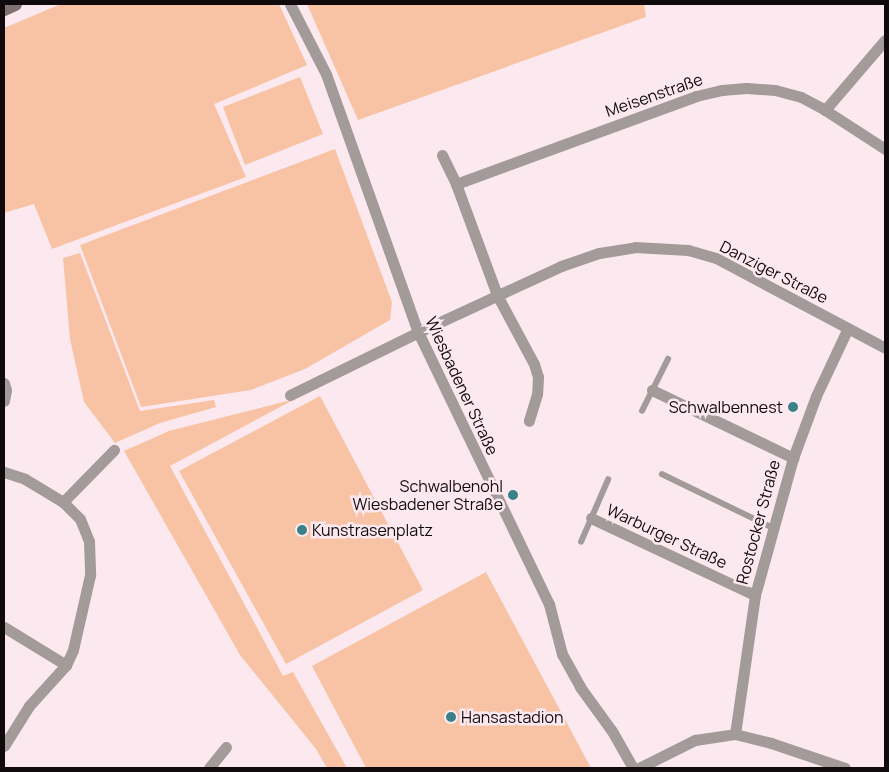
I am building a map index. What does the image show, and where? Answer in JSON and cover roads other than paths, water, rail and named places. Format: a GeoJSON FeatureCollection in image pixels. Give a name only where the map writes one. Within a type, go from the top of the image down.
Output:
{"type":"FeatureCollection","features":[{"type":"Feature","properties":{"kind":"main road"},"geometry":{"type":"LineString","coordinates":[[4,9],[15,4]]}},
{"type":"Feature","properties":{"kind":"street","name":"Wiesbadener Straße"},"geometry":{"type":"LineString","coordinates":[[290,4],[326,74],[418,332],[549,604],[562,654],[580,687],[612,730],[633,768]]}},
{"type":"Feature","properties":{"kind":"street"},"geometry":{"type":"LineString","coordinates":[[825,110],[885,40]]}},
{"type":"Feature","properties":{"kind":"street","name":"Meisenstraße"},"geometry":{"type":"LineString","coordinates":[[456,184],[696,96],[722,90],[746,88],[775,90],[801,97],[825,110],[885,150]]}},
{"type":"Feature","properties":{"kind":"street"},"geometry":{"type":"LineString","coordinates":[[442,156],[456,184],[497,295],[534,364],[538,377],[537,394],[529,421]]}},
{"type":"Feature","properties":{"kind":"street","name":"Danziger Straße"},"geometry":{"type":"LineString","coordinates":[[290,394],[561,266],[599,253],[635,247],[664,247],[688,250],[716,258],[885,348]]}},
{"type":"Feature","properties":{"kind":"street","name":"Rostocker Straße"},"geometry":{"type":"LineString","coordinates":[[735,734],[755,595],[773,528],[793,458],[816,396],[848,328]]}},
{"type":"Feature","properties":{"kind":"street"},"geometry":{"type":"LineString","coordinates":[[4,382],[6,390],[4,401]]}},
{"type":"Feature","properties":{"kind":"street"},"geometry":{"type":"LineString","coordinates":[[652,390],[793,458]]}},
{"type":"Feature","properties":{"kind":"street"},"geometry":{"type":"LineString","coordinates":[[63,502],[114,450]]}},
{"type":"Feature","properties":{"kind":"street"},"geometry":{"type":"LineString","coordinates":[[4,472],[25,479],[63,502],[80,519],[89,541],[90,575],[73,650],[66,665],[29,706],[4,746]]}},
{"type":"Feature","properties":{"kind":"street","name":"Warburger Straße"},"geometry":{"type":"LineString","coordinates":[[592,518],[755,595]]}},
{"type":"Feature","properties":{"kind":"street"},"geometry":{"type":"LineString","coordinates":[[4,627],[66,665]]}},
{"type":"Feature","properties":{"kind":"street"},"geometry":{"type":"LineString","coordinates":[[639,768],[695,740],[735,734],[771,743],[845,768]]}},
{"type":"Feature","properties":{"kind":"street"},"geometry":{"type":"LineString","coordinates":[[209,768],[226,747]]}},
{"type":"Feature","properties":{"kind":"lane"},"geometry":{"type":"LineString","coordinates":[[642,410],[668,358]]}},
{"type":"Feature","properties":{"kind":"lane"},"geometry":{"type":"LineString","coordinates":[[662,474],[773,528]]}},
{"type":"Feature","properties":{"kind":"lane","name":"Warburger Straße"},"geometry":{"type":"LineString","coordinates":[[580,542],[608,480]]}},
{"type":"Feature","properties":{"kind":"place","name":"Schwalbennest"},"geometry":{"type":"Point","coordinates":[793,407]}},
{"type":"Feature","properties":{"kind":"place","name":"Schwalbenohl Wiesbadener Straße"},"geometry":{"type":"Point","coordinates":[513,495]}},
{"type":"Feature","properties":{"kind":"place","name":"Kunstrasenplatz"},"geometry":{"type":"Point","coordinates":[302,530]}},
{"type":"Feature","properties":{"kind":"place","name":"Hansastadion"},"geometry":{"type":"Point","coordinates":[451,717]}}]}
